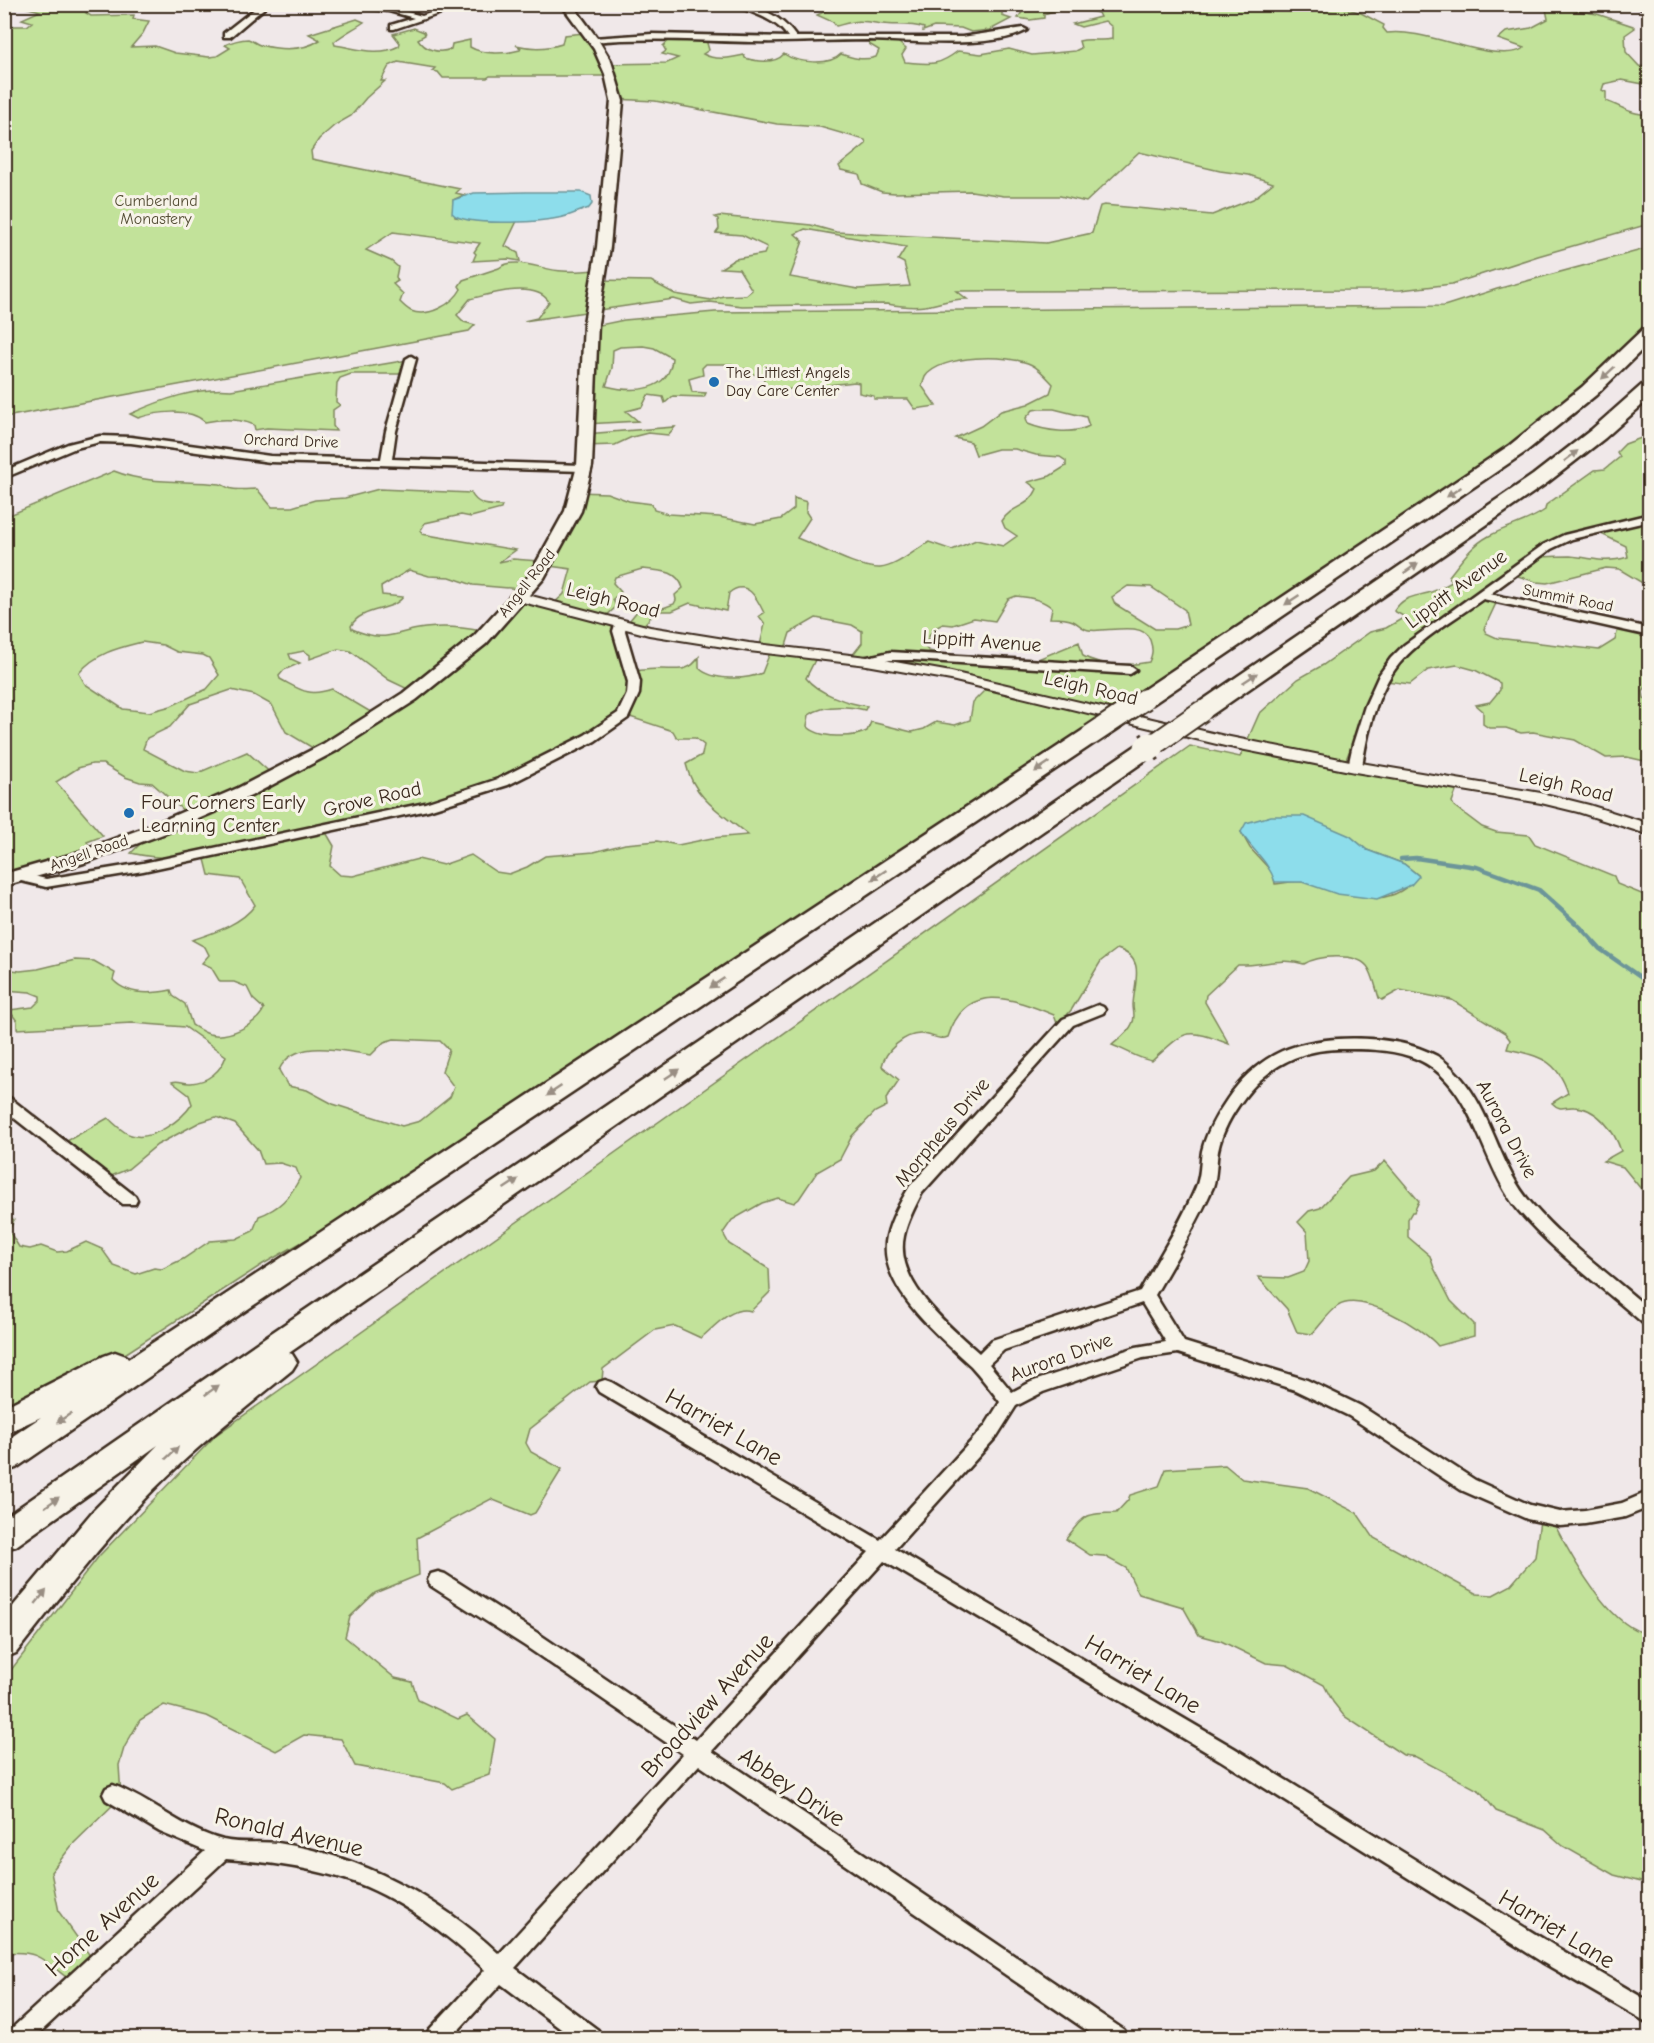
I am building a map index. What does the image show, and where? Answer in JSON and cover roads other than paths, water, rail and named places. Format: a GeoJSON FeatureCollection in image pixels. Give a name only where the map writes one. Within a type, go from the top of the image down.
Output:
{"type":"FeatureCollection","features":[{"type":"Feature","properties":{"kind":"highway"},"geometry":{"type":"LineString","coordinates":[[4,1459],[1517,449],[1589,391],[1650,332]]}},
{"type":"Feature","properties":{"kind":"highway"},"geometry":{"type":"LineString","coordinates":[[4,1536],[256,1359],[1533,484],[1598,434],[1650,388]]}},
{"type":"Feature","properties":{"kind":"highway"},"geometry":{"type":"LineString","coordinates":[[4,1642],[111,1512],[176,1449],[235,1398],[477,1208]]}},
{"type":"Feature","properties":{"kind":"highway"},"geometry":{"type":"LineString","coordinates":[[4,1422],[73,1387],[287,1268]]}},
{"type":"Feature","properties":{"kind":"main road","name":"Angell Road"},"geometry":{"type":"LineString","coordinates":[[11,878],[77,858],[197,813],[334,745],[392,709],[442,673],[490,630],[520,597],[545,564],[564,532],[574,508],[584,468],[591,326],[601,270],[617,102],[608,64],[566,4]]}},
{"type":"Feature","properties":{"kind":"street"},"geometry":{"type":"LineString","coordinates":[[227,35],[266,4]]}},
{"type":"Feature","properties":{"kind":"street"},"geometry":{"type":"LineString","coordinates":[[338,4],[389,9],[423,18]]}},
{"type":"Feature","properties":{"kind":"street"},"geometry":{"type":"LineString","coordinates":[[394,27],[465,4]]}},
{"type":"Feature","properties":{"kind":"street"},"geometry":{"type":"LineString","coordinates":[[736,4],[772,18],[787,28],[793,39]]}},
{"type":"Feature","properties":{"kind":"street"},"geometry":{"type":"LineString","coordinates":[[1637,4],[1650,7]]}},
{"type":"Feature","properties":{"kind":"street"},"geometry":{"type":"LineString","coordinates":[[592,40],[633,35],[793,39],[861,38],[951,42],[1001,36],[1023,30]]}},
{"type":"Feature","properties":{"kind":"street"},"geometry":{"type":"LineString","coordinates":[[386,461],[391,431],[411,359]]}},
{"type":"Feature","properties":{"kind":"street","name":"Orchard Drive"},"geometry":{"type":"LineString","coordinates":[[4,475],[72,446],[100,439],[131,440],[250,457],[584,468]]}},
{"type":"Feature","properties":{"kind":"street","name":"Lippitt Avenue"},"geometry":{"type":"LineString","coordinates":[[1355,767],[1359,744],[1371,706],[1385,675],[1408,648],[1558,540],[1650,517]]}},
{"type":"Feature","properties":{"kind":"street","name":"Summit Road"},"geometry":{"type":"LineString","coordinates":[[1479,595],[1650,632]]}},
{"type":"Feature","properties":{"kind":"street","name":"Leigh Road"},"geometry":{"type":"LineString","coordinates":[[520,597],[620,625],[749,647],[867,661],[951,676],[1225,741],[1355,767],[1541,798],[1594,811],[1650,830]]}},
{"type":"Feature","properties":{"kind":"street","name":"Grove Road"},"geometry":{"type":"LineString","coordinates":[[11,878],[46,883],[143,867],[428,806],[503,782],[590,738],[623,715],[633,694],[633,682],[619,631],[620,625]]}},
{"type":"Feature","properties":{"kind":"street","name":"Lippitt Avenue"},"geometry":{"type":"LineString","coordinates":[[867,661],[890,656],[914,656],[1130,670]]}},
{"type":"Feature","properties":{"kind":"street","name":"Morpheus Drive"},"geometry":{"type":"LineString","coordinates":[[979,1364],[934,1322],[916,1301],[900,1272],[895,1257],[895,1238],[916,1191],[948,1153],[1068,1022],[1098,1010]]}},
{"type":"Feature","properties":{"kind":"street","name":"Aurora Drive"},"geometry":{"type":"LineString","coordinates":[[1650,1320],[1554,1238],[1524,1206],[1502,1174],[1477,1114],[1461,1086],[1447,1069],[1430,1058],[1404,1049],[1368,1044],[1333,1044],[1291,1051],[1266,1066],[1246,1086],[1220,1122],[1210,1150],[1206,1182],[1146,1295],[998,1345],[979,1364],[1010,1401],[1037,1387],[1142,1352],[1178,1347],[1242,1365],[1323,1395],[1355,1411],[1468,1485],[1527,1512],[1560,1519],[1585,1517],[1625,1510],[1650,1498]]}},
{"type":"Feature","properties":{"kind":"street"},"geometry":{"type":"LineString","coordinates":[[4,1102],[129,1200]]}},
{"type":"Feature","properties":{"kind":"street"},"geometry":{"type":"LineString","coordinates":[[1146,1295],[1178,1347]]}},
{"type":"Feature","properties":{"kind":"street","name":"Harriet Lane"},"geometry":{"type":"LineString","coordinates":[[605,1387],[1227,1754],[1550,1955],[1650,2014]]}},
{"type":"Feature","properties":{"kind":"street","name":"Broadview Avenue"},"geometry":{"type":"LineString","coordinates":[[437,2038],[991,1431],[1010,1401]]}},
{"type":"Feature","properties":{"kind":"street","name":"Abbey Drive"},"geometry":{"type":"LineString","coordinates":[[438,1580],[532,1640],[697,1755],[808,1827],[1116,2038]]}},
{"type":"Feature","properties":{"kind":"street","name":"Ronald Avenue"},"geometry":{"type":"LineString","coordinates":[[113,1794],[167,1825],[222,1849],[278,1853],[352,1871],[402,1894],[472,1943],[500,1970],[590,2038]]}},
{"type":"Feature","properties":{"kind":"street","name":"Home Avenue"},"geometry":{"type":"LineString","coordinates":[[18,2038],[222,1849]]}},
{"type":"Feature","properties":{"kind":"water"},"geometry":{"type":"Polygon","coordinates":[[[581,192],[591,196],[592,204],[589,208],[566,216],[535,221],[485,222],[459,217],[452,213],[453,200],[474,193],[581,192]]]}},
{"type":"Feature","properties":{"kind":"water"},"geometry":{"type":"Polygon","coordinates":[[[1271,816],[1304,816],[1350,836],[1367,850],[1404,864],[1419,876],[1411,885],[1377,899],[1337,894],[1302,882],[1275,882],[1264,862],[1241,832],[1246,823],[1271,816]]]}},
{"type":"Feature","properties":{"kind":"waterway"},"geometry":{"type":"LineString","coordinates":[[1401,859],[1416,858],[1477,867],[1539,890],[1581,928],[1600,949],[1650,984]]}},
{"type":"Feature","properties":{"kind":"place","name":"The Littlest Angels Day Care Center"},"geometry":{"type":"Point","coordinates":[714,382]}},
{"type":"Feature","properties":{"kind":"place","name":"Four Corners Early Learning Center"},"geometry":{"type":"Point","coordinates":[129,813]}},
{"type":"Feature","properties":{"kind":"park label","name":"Cumberland Monastery"},"geometry":{"type":"Point","coordinates":[156,210]}}]}
